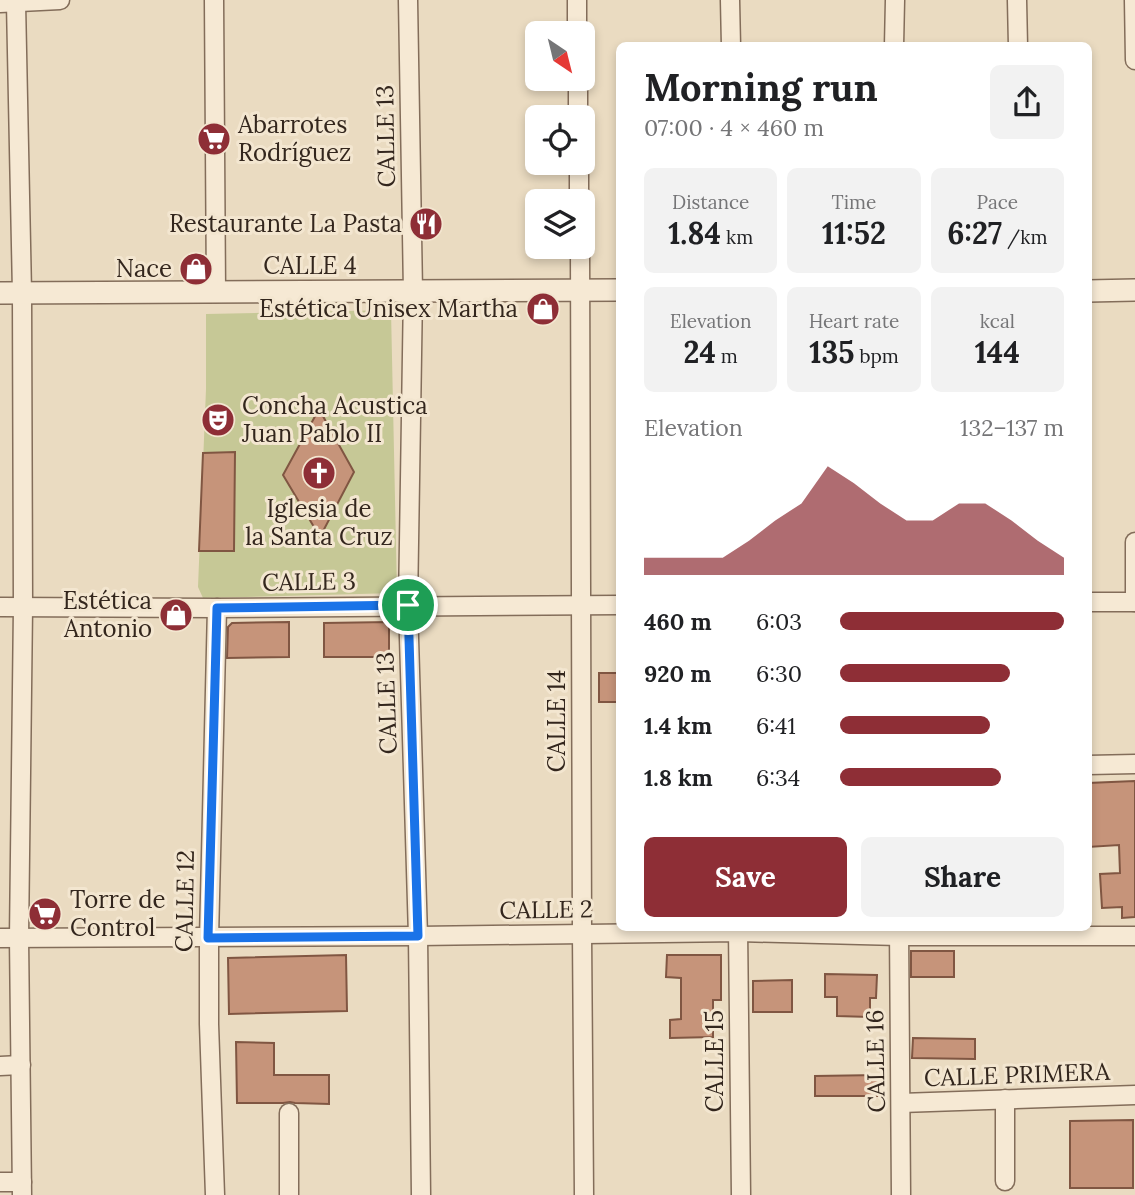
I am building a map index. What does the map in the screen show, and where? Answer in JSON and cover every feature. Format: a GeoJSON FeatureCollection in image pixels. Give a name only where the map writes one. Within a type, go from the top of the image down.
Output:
{"type":"FeatureCollection","features":[{"type":"Feature","properties":{"kind":"street"},"geometry":{"type":"LineString","coordinates":[[0,1182],[22,1189],[19,938],[23,607],[22,293],[8,3],[60,0]]}},
{"type":"Feature","properties":{"kind":"street"},"geometry":{"type":"LineString","coordinates":[[215,0],[216,293]]}},
{"type":"Feature","properties":{"kind":"street","name":"CALLE 13"},"geometry":{"type":"LineString","coordinates":[[408,0],[413,292],[408,605],[418,936],[421,1195]]}},
{"type":"Feature","properties":{"kind":"street"},"geometry":{"type":"LineString","coordinates":[[577,0],[578,21]]}},
{"type":"Feature","properties":{"kind":"street"},"geometry":{"type":"LineString","coordinates":[[730,0],[731,42]]}},
{"type":"Feature","properties":{"kind":"street"},"geometry":{"type":"LineString","coordinates":[[894,42],[895,0]]}},
{"type":"Feature","properties":{"kind":"street"},"geometry":{"type":"LineString","coordinates":[[1017,0],[1017,42]]}},
{"type":"Feature","properties":{"kind":"street"},"geometry":{"type":"LineString","coordinates":[[1133,0],[1135,60]]}},
{"type":"Feature","properties":{"kind":"street","name":"CALLE 14"},"geometry":{"type":"LineString","coordinates":[[580,259],[584,1195]]}},
{"type":"Feature","properties":{"kind":"street","name":"CALLE 4"},"geometry":{"type":"LineString","coordinates":[[0,293],[616,290]]}},
{"type":"Feature","properties":{"kind":"street"},"geometry":{"type":"LineString","coordinates":[[1092,291],[1135,290]]}},
{"type":"Feature","properties":{"kind":"street"},"geometry":{"type":"LineString","coordinates":[[1092,602],[1135,602],[1135,542]]}},
{"type":"Feature","properties":{"kind":"street","name":"CALLE 3"},"geometry":{"type":"LineString","coordinates":[[0,607],[616,605]]}},
{"type":"Feature","properties":{"kind":"street","name":"CALLE 12"},"geometry":{"type":"LineString","coordinates":[[215,1195],[208,938],[217,608]]}},
{"type":"Feature","properties":{"kind":"street"},"geometry":{"type":"LineString","coordinates":[[1092,765],[1135,764]]}},
{"type":"Feature","properties":{"kind":"street","name":"CALLE 2"},"geometry":{"type":"LineString","coordinates":[[0,938],[418,936],[686,931]]}},
{"type":"Feature","properties":{"kind":"street","name":"CALLE 15"},"geometry":{"type":"LineString","coordinates":[[738,931],[741,1195]]}},
{"type":"Feature","properties":{"kind":"street","name":"CALLE 2"},"geometry":{"type":"LineString","coordinates":[[818,931],[1135,936]]}},
{"type":"Feature","properties":{"kind":"street","name":"CALLE 16"},"geometry":{"type":"LineString","coordinates":[[899,932],[901,1195]]}},
{"type":"Feature","properties":{"kind":"street"},"geometry":{"type":"LineString","coordinates":[[0,1066],[21,1065]]}},
{"type":"Feature","properties":{"kind":"street","name":"CALLE PRIMERA"},"geometry":{"type":"LineString","coordinates":[[901,1103],[1135,1095]]}},
{"type":"Feature","properties":{"kind":"street"},"geometry":{"type":"LineString","coordinates":[[1005,1099],[1005,1181]]}},
{"type":"Feature","properties":{"kind":"street"},"geometry":{"type":"LineString","coordinates":[[289,1113],[289,1195]]}},
{"type":"Feature","properties":{"kind":"green space"},"geometry":{"type":"Polygon","coordinates":[[[391,310],[397,593],[203,598],[198,587],[206,389],[206,314],[391,310]]]}},
{"type":"Feature","properties":{"kind":"building","name":"Iglesia de la Santa Cruz"},"geometry":{"type":"Polygon","coordinates":[[[319,409],[354,472],[320,537],[283,475],[319,409]]]}},
{"type":"Feature","properties":{"kind":"building"},"geometry":{"type":"Polygon","coordinates":[[[235,452],[234,551],[199,551],[203,453],[235,452]]]}},
{"type":"Feature","properties":{"kind":"building"},"geometry":{"type":"Polygon","coordinates":[[[289,622],[289,657],[227,658],[228,627],[232,623],[289,622]]]}},
{"type":"Feature","properties":{"kind":"building"},"geometry":{"type":"Polygon","coordinates":[[[389,622],[389,657],[324,657],[324,623],[389,622]]]}},
{"type":"Feature","properties":{"kind":"building"},"geometry":{"type":"Polygon","coordinates":[[[599,673],[616,673],[616,702],[599,702],[599,673]]]}},
{"type":"Feature","properties":{"kind":"building"},"geometry":{"type":"Polygon","coordinates":[[[1135,781],[1135,917],[1122,918],[1122,907],[1102,908],[1100,874],[1120,873],[1119,845],[1092,847],[1092,783],[1135,781]]]}},
{"type":"Feature","properties":{"kind":"building"},"geometry":{"type":"Polygon","coordinates":[[[911,951],[954,951],[954,977],[911,977],[911,951]]]}},
{"type":"Feature","properties":{"kind":"building"},"geometry":{"type":"Polygon","coordinates":[[[346,955],[347,1011],[229,1014],[228,958],[346,955]]]}},
{"type":"Feature","properties":{"kind":"building"},"geometry":{"type":"Polygon","coordinates":[[[667,955],[721,955],[721,1000],[713,1000],[713,1037],[670,1038],[670,1020],[681,1019],[681,978],[666,977],[667,955]]]}},
{"type":"Feature","properties":{"kind":"building"},"geometry":{"type":"Polygon","coordinates":[[[825,974],[877,975],[876,998],[870,998],[870,1017],[837,1016],[837,997],[825,997],[825,974]]]}},
{"type":"Feature","properties":{"kind":"building"},"geometry":{"type":"Polygon","coordinates":[[[792,980],[792,1012],[753,1012],[753,981],[792,980]]]}},
{"type":"Feature","properties":{"kind":"building"},"geometry":{"type":"Polygon","coordinates":[[[913,1038],[975,1039],[975,1059],[912,1058],[913,1038]]]}},
{"type":"Feature","properties":{"kind":"building"},"geometry":{"type":"Polygon","coordinates":[[[236,1042],[274,1043],[274,1075],[329,1075],[329,1104],[237,1103],[236,1042]]]}},
{"type":"Feature","properties":{"kind":"building"},"geometry":{"type":"Polygon","coordinates":[[[879,1075],[879,1096],[815,1096],[815,1076],[879,1075]]]}},
{"type":"Feature","properties":{"kind":"building"},"geometry":{"type":"Polygon","coordinates":[[[1133,1120],[1133,1188],[1070,1188],[1070,1121],[1133,1120]]]}},
{"type":"Feature","properties":{"kind":"place","name":"Abarrotes Rodríguez"},"geometry":{"type":"Point","coordinates":[214,139]}},
{"type":"Feature","properties":{"kind":"place","name":"Restaurante La Pasta"},"geometry":{"type":"Point","coordinates":[426,224]}},
{"type":"Feature","properties":{"kind":"place","name":"Nace"},"geometry":{"type":"Point","coordinates":[196,269]}},
{"type":"Feature","properties":{"kind":"place","name":"Estética Unisex Martha"},"geometry":{"type":"Point","coordinates":[543,309]}},
{"type":"Feature","properties":{"kind":"place","name":"Concha Acustica Juan Pablo II"},"geometry":{"type":"Point","coordinates":[218,420]}},
{"type":"Feature","properties":{"kind":"place","name":"Iglesia de la Santa Cruz"},"geometry":{"type":"Point","coordinates":[319,473]}},
{"type":"Feature","properties":{"kind":"place","name":"Estética Antonio"},"geometry":{"type":"Point","coordinates":[176,615]}},
{"type":"Feature","properties":{"kind":"place","name":"Torre de Control"},"geometry":{"type":"Point","coordinates":[45,914]}},
{"type":"Feature","properties":{"kind":"route"},"geometry":{"type":"LineString","coordinates":[[408,605],[418,936],[208,938],[217,608],[408,605]]}}]}
